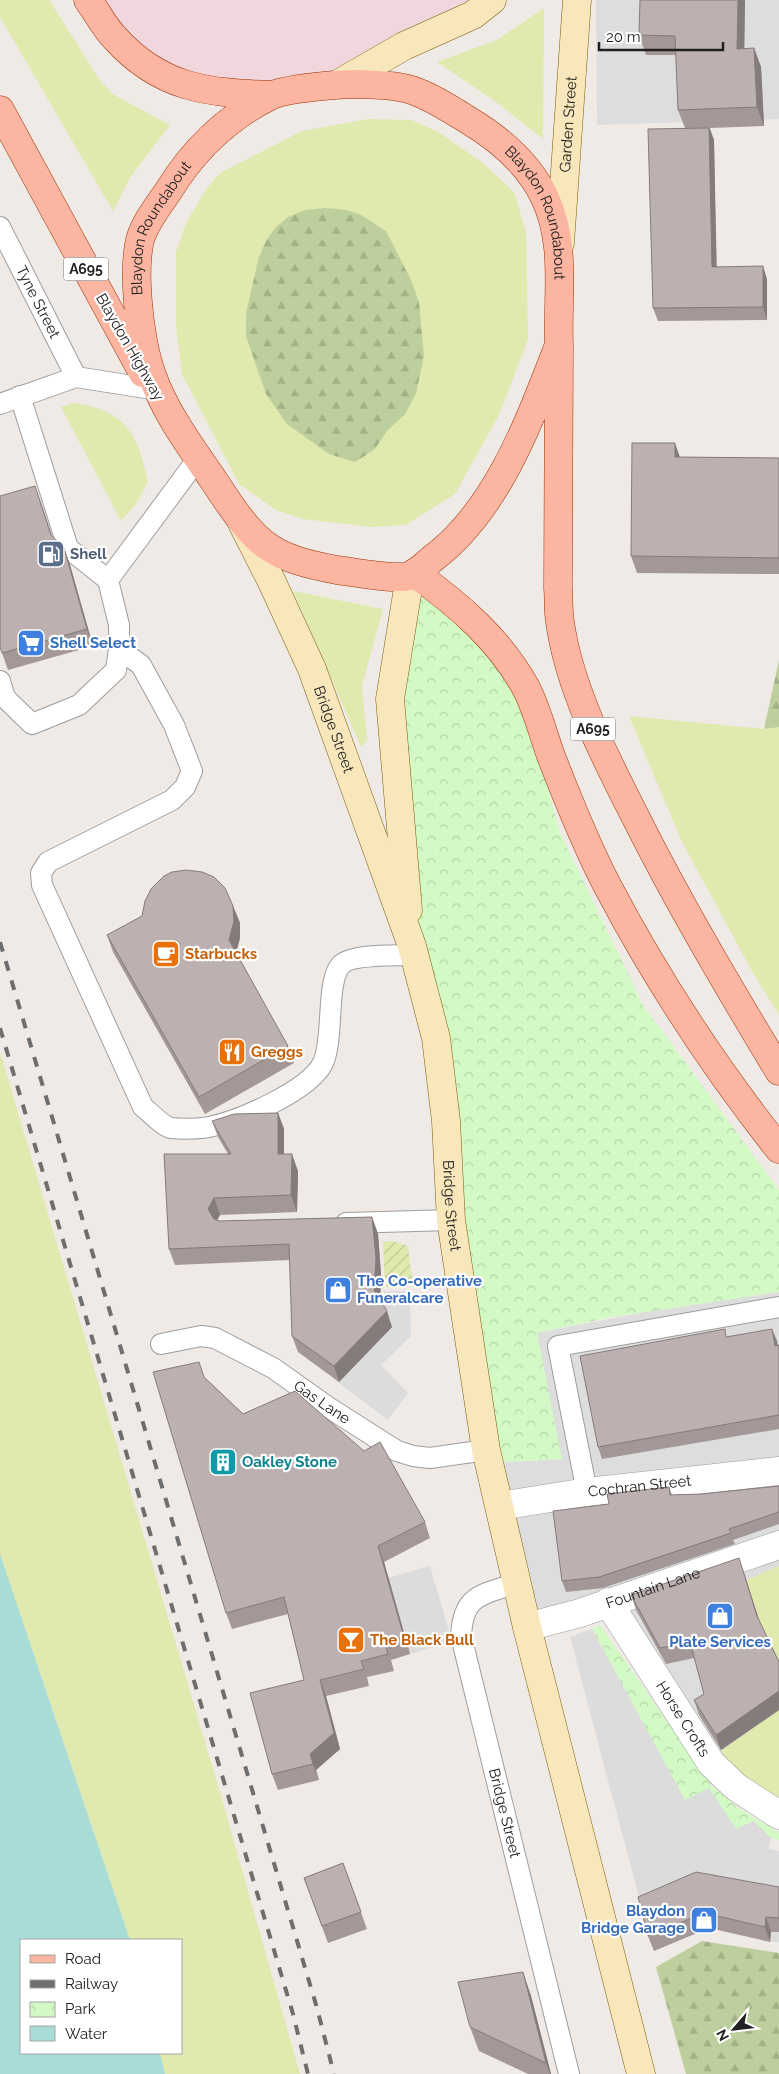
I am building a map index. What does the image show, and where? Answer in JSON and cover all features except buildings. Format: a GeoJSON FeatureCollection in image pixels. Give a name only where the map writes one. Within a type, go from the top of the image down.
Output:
{"type":"FeatureCollection","features":[{"type":"Feature","properties":{"kind":"main road"},"geometry":{"type":"LineString","coordinates":[[88,0],[121,44],[142,64],[174,82],[222,94],[271,95]]}},
{"type":"Feature","properties":{"kind":"main road"},"geometry":{"type":"LineString","coordinates":[[338,84],[404,46],[473,15],[492,0]]}},
{"type":"Feature","properties":{"kind":"main road","name":"Garden Street"},"geometry":{"type":"LineString","coordinates":[[560,248],[576,0]]}},
{"type":"Feature","properties":{"kind":"main road","name":"Blaydon Roundabout"},"geometry":{"type":"LineString","coordinates":[[338,84],[381,85],[416,92],[484,130],[521,162],[539,187],[551,214],[560,248],[559,345],[524,434],[485,500],[468,526],[447,548],[412,574],[355,573],[285,557],[269,550],[240,520],[177,424],[156,384],[148,360],[140,314],[138,266],[140,241],[144,228],[180,171],[198,150],[220,130],[271,95],[338,84]]}},
{"type":"Feature","properties":{"kind":"main road","name":"Blaydon Highway"},"geometry":{"type":"LineString","coordinates":[[0,110],[152,389],[177,424]]}},
{"type":"Feature","properties":{"kind":"main road","name":"A695"},"geometry":{"type":"LineString","coordinates":[[559,345],[558,588],[560,622],[570,665],[592,728],[658,864],[718,970],[779,1071]]}},
{"type":"Feature","properties":{"kind":"main road","name":"Bridge Street"},"geometry":{"type":"LineString","coordinates":[[240,520],[271,580],[312,669],[413,950],[436,1038],[446,1121],[452,1220],[486,1450],[529,1634],[641,2074]]}},
{"type":"Feature","properties":{"kind":"main road"},"geometry":{"type":"LineString","coordinates":[[412,574],[450,598],[478,624],[496,644],[526,689],[568,800],[612,894],[676,1007],[735,1094],[779,1149]]}},
{"type":"Feature","properties":{"kind":"main road","name":"Bridge Street"},"geometry":{"type":"LineString","coordinates":[[412,574],[390,699],[413,950]]}},
{"type":"Feature","properties":{"kind":"street","name":"Cochran Street"},"geometry":{"type":"LineString","coordinates":[[500,1506],[588,1492],[779,1471]]}},
{"type":"Feature","properties":{"kind":"street","name":"Fountain Lane"},"geometry":{"type":"LineString","coordinates":[[529,1634],[608,1602],[779,1545]]}},
{"type":"Feature","properties":{"kind":"street","name":"Horse Crofts"},"geometry":{"type":"LineString","coordinates":[[608,1602],[711,1764],[736,1787],[779,1815]]}},
{"type":"Feature","properties":{"kind":"lane","name":"Tyne Street"},"geometry":{"type":"LineString","coordinates":[[0,227],[76,377]]}},
{"type":"Feature","properties":{"kind":"lane"},"geometry":{"type":"LineString","coordinates":[[0,404],[76,377],[152,389]]}},
{"type":"Feature","properties":{"kind":"lane"},"geometry":{"type":"LineString","coordinates":[[0,681],[5,698],[32,724],[79,705],[116,670],[119,650],[119,625],[108,580],[68,548],[20,396]]}},
{"type":"Feature","properties":{"kind":"lane"},"geometry":{"type":"LineString","coordinates":[[108,580],[199,458]]}},
{"type":"Feature","properties":{"kind":"lane"},"geometry":{"type":"LineString","coordinates":[[119,650],[141,665],[174,726],[192,771],[185,787],[172,800],[48,862],[41,872],[42,885],[143,1108],[169,1128],[208,1128],[264,1107],[300,1088],[323,1063],[330,1027],[335,977],[340,965],[351,958],[413,950]]}},
{"type":"Feature","properties":{"kind":"lane"},"geometry":{"type":"LineString","coordinates":[[330,1223],[452,1220]]}},
{"type":"Feature","properties":{"kind":"lane"},"geometry":{"type":"LineString","coordinates":[[588,1492],[558,1346],[779,1307]]}},
{"type":"Feature","properties":{"kind":"lane","name":"Gas Lane"},"geometry":{"type":"LineString","coordinates":[[161,1344],[200,1336],[215,1338],[273,1368],[335,1412],[397,1451],[412,1456],[430,1458],[486,1450]]}},
{"type":"Feature","properties":{"kind":"lane","name":"Bridge Street"},"geometry":{"type":"LineString","coordinates":[[517,1583],[478,1597],[469,1605],[462,1617],[461,1636],[569,2074]]}},
{"type":"Feature","properties":{"kind":"shaded area"},"geometry":{"type":"Polygon","coordinates":[[[91,0],[492,0],[338,84],[174,82],[91,0]]]}},
{"type":"Feature","properties":{"kind":"shaded area"},"geometry":{"type":"Polygon","coordinates":[[[596,0],[779,0],[779,119],[597,125],[596,0]]]}},
{"type":"Feature","properties":{"kind":"shaded area"},"geometry":{"type":"Polygon","coordinates":[[[384,1291],[410,1291],[411,1336],[381,1365],[408,1393],[388,1420],[336,1381],[386,1331],[384,1291]]]}},
{"type":"Feature","properties":{"kind":"shaded area"},"geometry":{"type":"Polygon","coordinates":[[[779,1292],[779,1815],[736,1787],[608,1602],[527,1627],[490,1463],[561,1459],[537,1333],[645,1312],[779,1292]]]}},
{"type":"Feature","properties":{"kind":"shaded area"},"geometry":{"type":"Polygon","coordinates":[[[430,1566],[452,1642],[410,1654],[388,1578],[430,1566]]]}},
{"type":"Feature","properties":{"kind":"shaded area"},"geometry":{"type":"Polygon","coordinates":[[[592,1629],[685,1800],[709,1788],[736,1829],[754,1821],[771,1838],[769,1849],[779,1851],[779,1942],[770,1942],[771,1930],[643,1912],[570,1637],[592,1629]]]}},
{"type":"Feature","properties":{"kind":"green space"},"geometry":{"type":"Polygon","coordinates":[[[0,0],[49,0],[101,82],[114,95],[170,125],[131,176],[113,211],[0,17],[0,0]]]}},
{"type":"Feature","properties":{"kind":"green space"},"geometry":{"type":"Polygon","coordinates":[[[544,8],[543,139],[495,101],[437,62],[497,40],[544,8]]]}},
{"type":"Feature","properties":{"kind":"green space"},"geometry":{"type":"Polygon","coordinates":[[[368,119],[412,120],[440,133],[484,164],[514,192],[526,232],[528,339],[499,415],[455,494],[406,525],[372,527],[303,519],[276,510],[239,484],[182,374],[176,326],[176,252],[187,221],[207,188],[220,173],[302,131],[368,119]]]}},
{"type":"Feature","properties":{"kind":"green space"},"geometry":{"type":"Polygon","coordinates":[[[325,208],[347,210],[361,215],[386,231],[411,280],[419,302],[424,356],[416,394],[405,414],[387,431],[374,450],[355,462],[329,454],[287,424],[266,394],[246,336],[246,313],[259,257],[266,241],[275,228],[288,217],[305,210],[325,208]]]}},
{"type":"Feature","properties":{"kind":"green space"},"geometry":{"type":"Polygon","coordinates":[[[75,403],[107,412],[118,419],[134,438],[140,451],[148,482],[136,504],[121,521],[61,407],[75,403]]]}},
{"type":"Feature","properties":{"kind":"green space"},"geometry":{"type":"Polygon","coordinates":[[[410,572],[480,608],[506,638],[560,833],[643,1005],[779,1190],[779,1292],[607,1318],[537,1333],[562,1459],[490,1463],[413,936],[390,699],[410,572]]]}},
{"type":"Feature","properties":{"kind":"green space"},"geometry":{"type":"Polygon","coordinates":[[[293,591],[383,609],[362,686],[367,740],[361,747],[293,591]]]}},
{"type":"Feature","properties":{"kind":"green space"},"geometry":{"type":"Polygon","coordinates":[[[779,660],[779,727],[764,729],[779,660]]]}},
{"type":"Feature","properties":{"kind":"green space"},"geometry":{"type":"Polygon","coordinates":[[[629,716],[764,729],[779,727],[779,1015],[753,973],[681,840],[629,716]]]}},
{"type":"Feature","properties":{"kind":"green space"},"geometry":{"type":"Polygon","coordinates":[[[0,1052],[219,1789],[300,2074],[165,2074],[160,2054],[182,2054],[182,1939],[130,1939],[0,1554],[0,1052]]]}},
{"type":"Feature","properties":{"kind":"green space"},"geometry":{"type":"Polygon","coordinates":[[[392,1241],[408,1246],[413,1285],[385,1287],[383,1242],[392,1241]]]}},
{"type":"Feature","properties":{"kind":"green space"},"geometry":{"type":"Polygon","coordinates":[[[779,1566],[779,1666],[763,1632],[744,1581],[779,1566]]]}},
{"type":"Feature","properties":{"kind":"green space"},"geometry":{"type":"Polygon","coordinates":[[[600,1625],[712,1786],[737,1807],[779,1833],[779,1840],[771,1838],[754,1821],[736,1829],[685,1801],[592,1629],[600,1625]]]}},
{"type":"Feature","properties":{"kind":"green space"},"geometry":{"type":"Polygon","coordinates":[[[779,1710],[779,1815],[712,1757],[779,1710]]]}},
{"type":"Feature","properties":{"kind":"green space"},"geometry":{"type":"Polygon","coordinates":[[[702,1941],[779,1953],[779,2074],[686,2074],[656,1967],[702,1941]]]}},
{"type":"Feature","properties":{"kind":"water"},"geometry":{"type":"Polygon","coordinates":[[[0,1554],[130,1939],[20,1939],[20,2054],[160,2054],[165,2074],[0,2074],[0,1554]]]}},
{"type":"Feature","properties":{"kind":"railway"},"geometry":{"type":"LineString","coordinates":[[0,942],[317,2008],[334,2074]]}},
{"type":"Feature","properties":{"kind":"railway"},"geometry":{"type":"LineString","coordinates":[[0,1028],[293,2014],[308,2074]]}},
{"type":"Feature","properties":{"kind":"place","name":"Shell"},"geometry":{"type":"Point","coordinates":[51,554]}},
{"type":"Feature","properties":{"kind":"place","name":"Shell Select"},"geometry":{"type":"Point","coordinates":[31,643]}},
{"type":"Feature","properties":{"kind":"place","name":"Starbucks"},"geometry":{"type":"Point","coordinates":[166,954]}},
{"type":"Feature","properties":{"kind":"place","name":"Greggs"},"geometry":{"type":"Point","coordinates":[232,1052]}},
{"type":"Feature","properties":{"kind":"place","name":"The Co-operative Funeralcare"},"geometry":{"type":"Point","coordinates":[338,1290]}},
{"type":"Feature","properties":{"kind":"place","name":"Oakley Stone"},"geometry":{"type":"Point","coordinates":[223,1462]}},
{"type":"Feature","properties":{"kind":"place","name":"Plate Services"},"geometry":{"type":"Point","coordinates":[720,1616]}},
{"type":"Feature","properties":{"kind":"place","name":"The Black Bull"},"geometry":{"type":"Point","coordinates":[351,1640]}},
{"type":"Feature","properties":{"kind":"place","name":"Blaydon Bridge Garage"},"geometry":{"type":"Point","coordinates":[704,1920]}}]}
